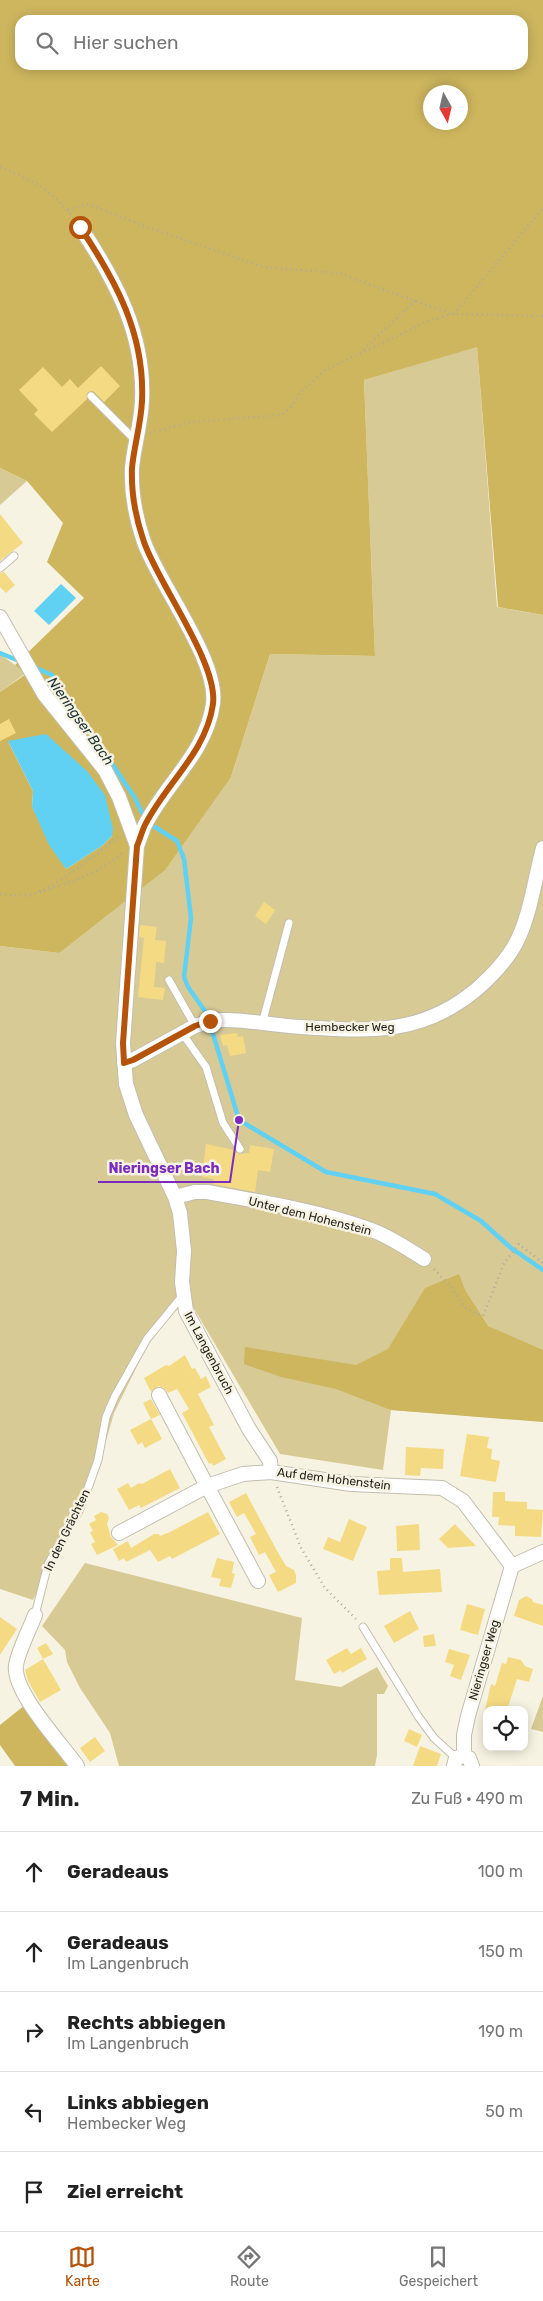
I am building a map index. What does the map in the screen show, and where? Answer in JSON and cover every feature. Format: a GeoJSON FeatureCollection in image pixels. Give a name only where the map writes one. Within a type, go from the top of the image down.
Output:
{"type":"FeatureCollection","features":[{"type":"Feature","properties":{"kind":"street","name":"Im Langenbruch"},"geometry":{"type":"LineString","coordinates":[[80,227],[106,267],[134,328],[142,376],[141,421],[132,468],[133,494],[144,542],[158,573],[204,660],[211,683],[213,702],[204,734],[195,752],[155,808],[132,847]]}},
{"type":"Feature","properties":{"kind":"street","name":"Im Langenbruch"},"geometry":{"type":"LineString","coordinates":[[0,617],[44,694],[105,770],[119,797],[129,825],[132,847],[123,1043],[126,1084],[136,1115],[175,1197],[184,1232],[182,1295],[193,1327],[249,1429],[270,1461],[271,1472]]}},
{"type":"Feature","properties":{"kind":"street","name":"Hembecker Weg"},"geometry":{"type":"LineString","coordinates":[[205,1023],[262,1024],[336,1029],[396,1028],[430,1019],[461,1002],[488,979],[517,941],[524,924],[543,848]]}},
{"type":"Feature","properties":{"kind":"street"},"geometry":{"type":"LineString","coordinates":[[124,1063],[205,1023]]}},
{"type":"Feature","properties":{"kind":"street","name":"Unter dem Hohenstein"},"geometry":{"type":"LineString","coordinates":[[175,1197],[195,1192],[207,1192],[328,1218],[374,1231],[399,1243],[424,1259]]}},
{"type":"Feature","properties":{"kind":"street"},"geometry":{"type":"LineString","coordinates":[[159,1395],[258,1581]]}},
{"type":"Feature","properties":{"kind":"street","name":"Auf dem Hohenstein"},"geometry":{"type":"LineString","coordinates":[[119,1534],[207,1486],[242,1474],[271,1472],[351,1484],[442,1488],[463,1501],[512,1566]]}},
{"type":"Feature","properties":{"kind":"street"},"geometry":{"type":"LineString","coordinates":[[512,1566],[543,1552]]}},
{"type":"Feature","properties":{"kind":"street","name":"Nieringser Weg"},"geometry":{"type":"LineString","coordinates":[[462,1762],[464,1735],[468,1716],[512,1566]]}},
{"type":"Feature","properties":{"kind":"street","name":"In den Grächten"},"geometry":{"type":"LineString","coordinates":[[35,1615],[16,1666],[16,1675],[25,1696],[76,1766]]}},
{"type":"Feature","properties":{"kind":"lane"},"geometry":{"type":"LineString","coordinates":[[91,396],[137,440]]}},
{"type":"Feature","properties":{"kind":"lane"},"geometry":{"type":"LineString","coordinates":[[0,568],[14,556]]}},
{"type":"Feature","properties":{"kind":"lane"},"geometry":{"type":"LineString","coordinates":[[262,1024],[289,923]]}},
{"type":"Feature","properties":{"kind":"lane"},"geometry":{"type":"LineString","coordinates":[[169,980],[205,1023]]}},
{"type":"Feature","properties":{"kind":"lane"},"geometry":{"type":"LineString","coordinates":[[182,1033],[206,1067],[224,1123],[240,1149]]}},
{"type":"Feature","properties":{"kind":"lane","name":"In den Grächten"},"geometry":{"type":"LineString","coordinates":[[35,1615],[48,1564],[79,1511],[88,1488],[98,1460],[106,1417],[115,1396],[147,1339],[182,1295]]}},
{"type":"Feature","properties":{"kind":"lane","name":"Nieringser Weg"},"geometry":{"type":"LineString","coordinates":[[363,1627],[418,1716],[434,1738],[462,1762]]}},
{"type":"Feature","properties":{"kind":"path"},"geometry":{"type":"LineString","coordinates":[[0,167],[31,180],[52,193],[68,210],[80,227]]}},
{"type":"Feature","properties":{"kind":"path"},"geometry":{"type":"LineString","coordinates":[[68,210],[88,204],[139,224],[263,267],[338,273],[454,314]]}},
{"type":"Feature","properties":{"kind":"path"},"geometry":{"type":"LineString","coordinates":[[454,314],[543,208]]}},
{"type":"Feature","properties":{"kind":"path"},"geometry":{"type":"LineString","coordinates":[[357,356],[416,300]]}},
{"type":"Feature","properties":{"kind":"path"},"geometry":{"type":"LineString","coordinates":[[137,440],[190,422],[280,415],[292,406],[299,394],[324,371],[430,320],[454,314],[543,316]]}},
{"type":"Feature","properties":{"kind":"path"},"geometry":{"type":"LineString","coordinates":[[34,894],[56,882],[97,854],[129,825]]}},
{"type":"Feature","properties":{"kind":"path"},"geometry":{"type":"LineString","coordinates":[[0,894],[22,896],[67,884],[114,861],[132,847]]}},
{"type":"Feature","properties":{"kind":"path"},"geometry":{"type":"LineString","coordinates":[[424,1259],[451,1287],[465,1308],[483,1316],[504,1263],[519,1244],[543,1264]]}},
{"type":"Feature","properties":{"kind":"path"},"geometry":{"type":"LineString","coordinates":[[271,1472],[301,1548],[315,1572],[325,1588],[363,1627]]}},
{"type":"Feature","properties":{"kind":"shaded area"},"geometry":{"type":"Polygon","coordinates":[[[0,0],[543,0],[543,615],[498,607],[477,347],[364,380],[375,656],[270,654],[231,777],[165,870],[59,953],[0,946],[0,692],[26,674],[15,665],[84,598],[47,562],[63,523],[27,481],[0,468],[0,0]],[[8,741],[33,791],[32,807],[66,869],[103,845],[112,836],[8,741]]]}},
{"type":"Feature","properties":{"kind":"shaded area"},"geometry":{"type":"Polygon","coordinates":[[[477,346],[497,607],[543,615],[543,1409],[537,1421],[391,1410],[383,1470],[280,1454],[189,1300],[172,1314],[147,1346],[114,1413],[100,1462],[79,1519],[60,1545],[33,1600],[0,1589],[0,946],[59,953],[231,777],[270,654],[375,656],[364,380],[477,346]]]}},
{"type":"Feature","properties":{"kind":"shaded area"},"geometry":{"type":"Polygon","coordinates":[[[0,468],[27,481],[0,505],[0,468]]]}},
{"type":"Feature","properties":{"kind":"shaded area"},"geometry":{"type":"Polygon","coordinates":[[[0,654],[26,673],[0,692],[0,654]]]}},
{"type":"Feature","properties":{"kind":"shaded area"},"geometry":{"type":"Polygon","coordinates":[[[459,1274],[465,1290],[488,1326],[543,1350],[543,1422],[391,1410],[336,1389],[281,1377],[244,1364],[245,1347],[356,1365],[388,1349],[425,1288],[459,1274]]]}},
{"type":"Feature","properties":{"kind":"shaded area"},"geometry":{"type":"Polygon","coordinates":[[[85,1563],[302,1618],[295,1680],[341,1687],[377,1667],[388,1686],[384,1694],[377,1694],[377,1755],[375,1766],[119,1766],[110,1733],[80,1688],[67,1662],[65,1650],[42,1626],[85,1563]]]}},
{"type":"Feature","properties":{"kind":"shaded area"},"geometry":{"type":"Polygon","coordinates":[[[543,1696],[543,1732],[531,1729],[543,1696]]]}},
{"type":"Feature","properties":{"kind":"shaded area"},"geometry":{"type":"Polygon","coordinates":[[[25,1705],[72,1766],[15,1766],[0,1745],[0,1725],[25,1705]]]}},
{"type":"Feature","properties":{"kind":"water"},"geometry":{"type":"Polygon","coordinates":[[[61,584],[76,598],[49,625],[34,611],[61,584]]]}},
{"type":"Feature","properties":{"kind":"water"},"geometry":{"type":"Polygon","coordinates":[[[46,734],[87,771],[105,795],[113,829],[112,836],[103,845],[66,869],[49,845],[32,807],[33,791],[8,741],[46,734]]]}},
{"type":"Feature","properties":{"kind":"building"},"geometry":{"type":"Polygon","coordinates":[[[101,366],[120,386],[104,402],[93,391],[88,392],[87,399],[52,432],[34,414],[38,410],[19,390],[43,367],[62,387],[70,379],[78,388],[101,366]]]}},
{"type":"Feature","properties":{"kind":"building"},"geometry":{"type":"Polygon","coordinates":[[[0,514],[23,543],[0,561],[0,514]]]}},
{"type":"Feature","properties":{"kind":"building"},"geometry":{"type":"Polygon","coordinates":[[[4,572],[15,585],[6,593],[0,587],[0,573],[4,572]]]}},
{"type":"Feature","properties":{"kind":"building"},"geometry":{"type":"Polygon","coordinates":[[[9,719],[16,733],[0,741],[0,724],[9,719]]]}},
{"type":"Feature","properties":{"kind":"building"},"geometry":{"type":"Polygon","coordinates":[[[264,902],[275,910],[266,924],[255,916],[264,902]]]}},
{"type":"Feature","properties":{"kind":"building"},"geometry":{"type":"Polygon","coordinates":[[[140,925],[157,927],[155,940],[166,941],[164,963],[156,962],[154,987],[165,988],[163,1000],[138,997],[144,938],[139,937],[140,925]]]}},
{"type":"Feature","properties":{"kind":"building"},"geometry":{"type":"Polygon","coordinates":[[[237,1033],[238,1037],[243,1036],[246,1053],[230,1056],[227,1045],[223,1046],[220,1035],[237,1033]]]}},
{"type":"Feature","properties":{"kind":"building"},"geometry":{"type":"Polygon","coordinates":[[[206,1144],[234,1150],[240,1154],[249,1153],[250,1145],[274,1149],[270,1172],[258,1170],[255,1192],[213,1184],[214,1179],[202,1177],[206,1144]]]}},
{"type":"Feature","properties":{"kind":"building"},"geometry":{"type":"Polygon","coordinates":[[[185,1355],[192,1369],[195,1368],[201,1379],[206,1376],[211,1387],[198,1394],[214,1425],[209,1427],[226,1459],[213,1466],[212,1463],[209,1464],[182,1413],[189,1409],[177,1389],[168,1393],[159,1386],[151,1392],[144,1378],[166,1365],[169,1366],[185,1355]]]}},
{"type":"Feature","properties":{"kind":"building"},"geometry":{"type":"Polygon","coordinates":[[[151,1399],[160,1415],[151,1419],[143,1403],[151,1399]]]}},
{"type":"Feature","properties":{"kind":"building"},"geometry":{"type":"Polygon","coordinates":[[[151,1419],[162,1439],[145,1448],[142,1442],[138,1445],[130,1430],[151,1419]]]}},
{"type":"Feature","properties":{"kind":"building"},"geometry":{"type":"Polygon","coordinates":[[[467,1434],[489,1437],[487,1448],[492,1449],[491,1459],[500,1461],[496,1482],[460,1476],[467,1434]]]}},
{"type":"Feature","properties":{"kind":"building"},"geometry":{"type":"Polygon","coordinates":[[[406,1447],[444,1449],[443,1469],[421,1468],[420,1476],[405,1475],[406,1447]]]}},
{"type":"Feature","properties":{"kind":"building"},"geometry":{"type":"Polygon","coordinates":[[[170,1469],[180,1488],[141,1508],[139,1505],[129,1510],[117,1489],[128,1483],[131,1488],[139,1483],[142,1484],[170,1469]]]}},
{"type":"Feature","properties":{"kind":"building"},"geometry":{"type":"Polygon","coordinates":[[[493,1492],[505,1492],[505,1501],[527,1502],[527,1509],[543,1510],[541,1537],[515,1536],[515,1526],[498,1525],[499,1517],[492,1517],[493,1492]]]}},
{"type":"Feature","properties":{"kind":"building"},"geometry":{"type":"Polygon","coordinates":[[[246,1493],[286,1566],[294,1570],[296,1575],[296,1583],[278,1592],[269,1575],[276,1572],[265,1552],[259,1555],[250,1537],[256,1534],[244,1513],[237,1517],[229,1502],[246,1493]]]}},
{"type":"Feature","properties":{"kind":"building"},"geometry":{"type":"Polygon","coordinates":[[[101,1512],[107,1514],[109,1518],[107,1524],[111,1537],[118,1545],[97,1555],[91,1544],[95,1542],[90,1532],[93,1531],[89,1524],[96,1520],[94,1516],[101,1512]]]}},
{"type":"Feature","properties":{"kind":"building"},"geometry":{"type":"Polygon","coordinates":[[[208,1512],[220,1534],[172,1559],[170,1556],[158,1562],[150,1550],[126,1562],[124,1558],[119,1561],[113,1549],[128,1541],[131,1548],[154,1534],[159,1534],[160,1536],[170,1532],[208,1512]]]}},
{"type":"Feature","properties":{"kind":"building"},"geometry":{"type":"Polygon","coordinates":[[[349,1519],[367,1527],[353,1561],[323,1549],[328,1537],[340,1542],[349,1519]]]}},
{"type":"Feature","properties":{"kind":"building"},"geometry":{"type":"Polygon","coordinates":[[[419,1524],[420,1550],[397,1551],[396,1526],[419,1524]]]}},
{"type":"Feature","properties":{"kind":"building"},"geometry":{"type":"Polygon","coordinates":[[[455,1524],[476,1546],[448,1548],[439,1539],[455,1524]]]}},
{"type":"Feature","properties":{"kind":"building"},"geometry":{"type":"Polygon","coordinates":[[[217,1558],[234,1562],[232,1573],[235,1574],[231,1588],[219,1586],[221,1579],[211,1577],[217,1558]]]}},
{"type":"Feature","properties":{"kind":"building"},"geometry":{"type":"Polygon","coordinates":[[[390,1558],[402,1558],[403,1572],[440,1569],[442,1592],[379,1595],[377,1571],[390,1570],[390,1558]]]}},
{"type":"Feature","properties":{"kind":"building"},"geometry":{"type":"Polygon","coordinates":[[[526,1596],[532,1599],[533,1602],[543,1605],[543,1626],[514,1616],[519,1600],[526,1596]]]}},
{"type":"Feature","properties":{"kind":"building"},"geometry":{"type":"Polygon","coordinates":[[[467,1604],[485,1609],[478,1635],[460,1630],[467,1604]]]}},
{"type":"Feature","properties":{"kind":"building"},"geometry":{"type":"Polygon","coordinates":[[[410,1611],[419,1629],[394,1643],[384,1626],[410,1611]]]}},
{"type":"Feature","properties":{"kind":"building"},"geometry":{"type":"Polygon","coordinates":[[[0,1617],[17,1629],[0,1655],[0,1617]]]}},
{"type":"Feature","properties":{"kind":"building"},"geometry":{"type":"Polygon","coordinates":[[[434,1634],[436,1646],[424,1647],[423,1636],[434,1634]]]}},
{"type":"Feature","properties":{"kind":"building"},"geometry":{"type":"Polygon","coordinates":[[[46,1643],[53,1654],[43,1659],[37,1648],[46,1643]]]}},
{"type":"Feature","properties":{"kind":"building"},"geometry":{"type":"Polygon","coordinates":[[[347,1648],[351,1654],[361,1648],[367,1659],[342,1673],[341,1670],[334,1674],[326,1660],[347,1648]]]}},
{"type":"Feature","properties":{"kind":"building"},"geometry":{"type":"Polygon","coordinates":[[[449,1649],[470,1655],[461,1680],[450,1676],[454,1665],[445,1662],[449,1649]]]}},
{"type":"Feature","properties":{"kind":"building"},"geometry":{"type":"Polygon","coordinates":[[[508,1657],[521,1660],[525,1666],[533,1669],[529,1682],[517,1679],[508,1706],[486,1706],[491,1684],[495,1686],[502,1663],[506,1664],[508,1657]]]}},
{"type":"Feature","properties":{"kind":"building"},"geometry":{"type":"Polygon","coordinates":[[[43,1659],[61,1690],[40,1702],[28,1681],[25,1670],[43,1659]]]}},
{"type":"Feature","properties":{"kind":"building"},"geometry":{"type":"Polygon","coordinates":[[[409,1729],[422,1735],[417,1747],[404,1741],[409,1729]]]}},
{"type":"Feature","properties":{"kind":"building"},"geometry":{"type":"Polygon","coordinates":[[[95,1737],[105,1751],[90,1762],[80,1748],[95,1737]]]}},
{"type":"Feature","properties":{"kind":"building"},"geometry":{"type":"Polygon","coordinates":[[[420,1746],[441,1754],[437,1766],[413,1766],[420,1746]]]}},
{"type":"Feature","properties":{"kind":"waterway","name":"Nieringser Bach"},"geometry":{"type":"LineString","coordinates":[[0,653],[22,662]]}},
{"type":"Feature","properties":{"kind":"waterway","name":"Nieringser Bach"},"geometry":{"type":"LineString","coordinates":[[34,667],[52,675],[135,798],[142,813]]}},
{"type":"Feature","properties":{"kind":"waterway","name":"Nieringser Bach"},"geometry":{"type":"LineString","coordinates":[[155,827],[177,841],[184,859],[191,918],[184,977],[188,987],[207,1014],[239,1120],[326,1172],[435,1194],[481,1221],[511,1248],[543,1270]]}},
{"type":"Feature","properties":{"kind":"place","name":"Nieringser Bach"},"geometry":{"type":"Point","coordinates":[239,1120]}},
{"type":"Feature","properties":{"kind":"route"},"geometry":{"type":"LineString","coordinates":[[80,227],[106,267],[134,328],[142,376],[141,421],[132,468],[133,494],[137,517],[144,542],[158,573],[204,660],[211,683],[213,702],[209,721],[195,752],[155,808],[145,825],[137,846],[123,1043],[124,1063],[203,1022],[210,1021]]}}]}
